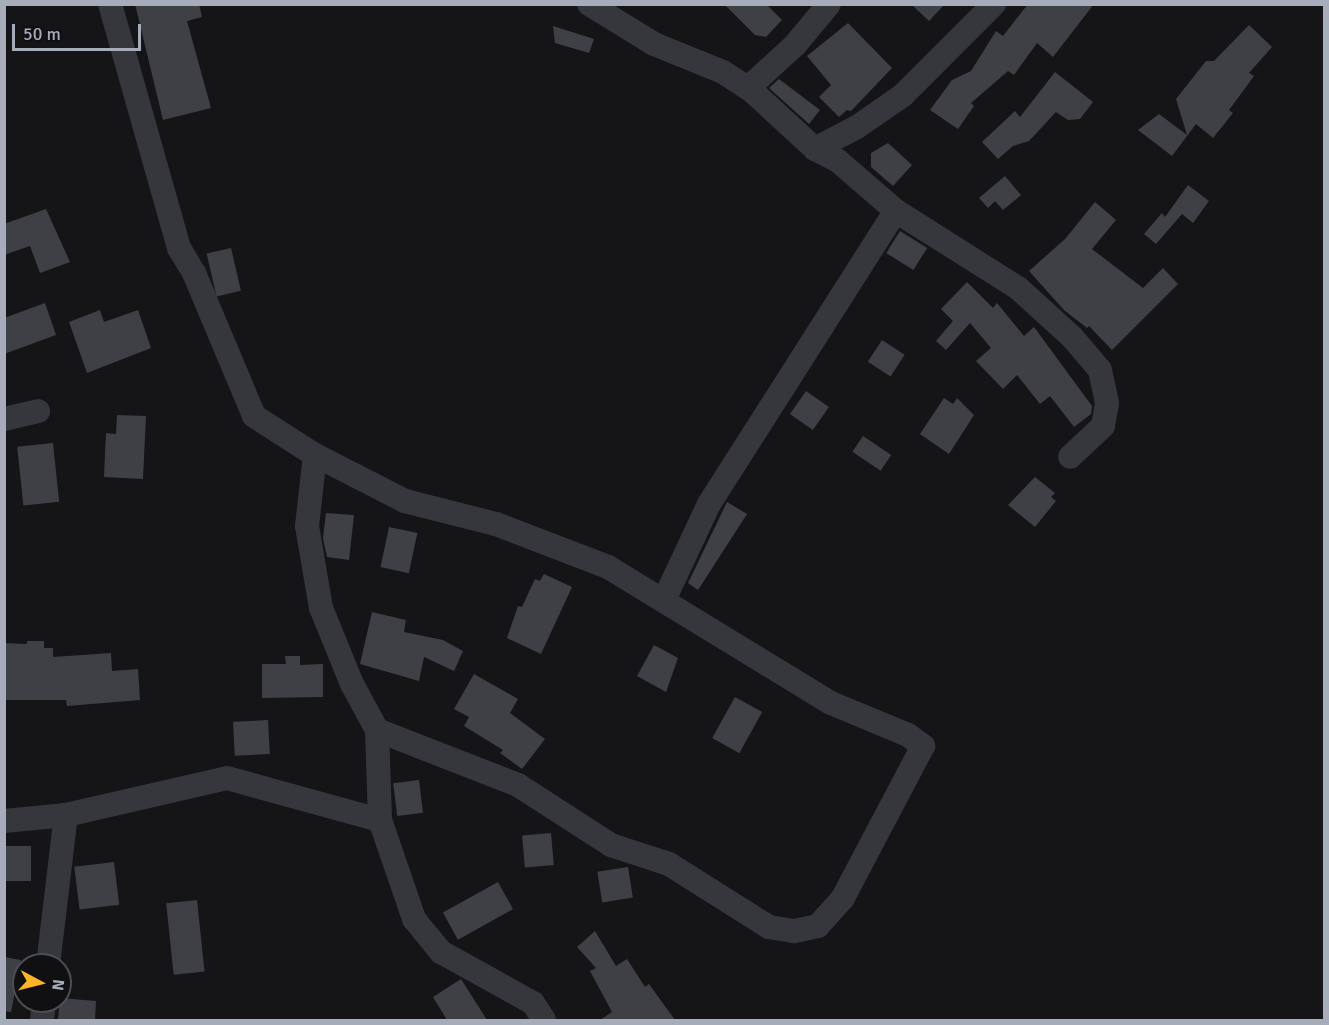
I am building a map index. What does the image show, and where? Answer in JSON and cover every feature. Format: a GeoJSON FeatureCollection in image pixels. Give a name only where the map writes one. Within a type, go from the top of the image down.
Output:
{"type":"FeatureCollection","features":[{"type":"Feature","properties":{"kind":"street"},"geometry":{"type":"LineString","coordinates":[[110,4],[179,248],[194,273],[254,416],[315,455],[405,501],[496,524],[608,567],[831,703],[909,735],[923,746],[843,898],[818,926],[794,931],[769,927],[669,864],[611,845],[518,785],[377,730]]}},
{"type":"Feature","properties":{"kind":"street"},"geometry":{"type":"LineString","coordinates":[[589,4],[654,45],[723,72],[748,88],[815,149],[837,160],[896,211],[1018,288],[1072,337],[1100,370],[1107,403],[1103,426],[1070,457]]}},
{"type":"Feature","properties":{"kind":"street"},"geometry":{"type":"LineString","coordinates":[[748,88],[795,45],[829,4]]}},
{"type":"Feature","properties":{"kind":"street"},"geometry":{"type":"LineString","coordinates":[[815,149],[857,127],[903,95],[994,4]]}},
{"type":"Feature","properties":{"kind":"street"},"geometry":{"type":"LineString","coordinates":[[664,600],[709,504],[896,211]]}},
{"type":"Feature","properties":{"kind":"street"},"geometry":{"type":"LineString","coordinates":[[4,419],[38,411]]}},
{"type":"Feature","properties":{"kind":"street"},"geometry":{"type":"LineString","coordinates":[[315,455],[307,526],[321,608],[352,684],[377,730],[380,820],[414,919],[441,952],[533,1003],[544,1020]]}},
{"type":"Feature","properties":{"kind":"street"},"geometry":{"type":"LineString","coordinates":[[4,821],[66,815],[227,778],[380,820]]}},
{"type":"Feature","properties":{"kind":"street"},"geometry":{"type":"LineString","coordinates":[[49,953],[66,815]]}},
{"type":"Feature","properties":{"kind":"building"},"geometry":{"type":"Polygon","coordinates":[[[135,4],[199,4],[202,17],[187,21],[211,108],[163,120],[135,4]]]}},
{"type":"Feature","properties":{"kind":"building"},"geometry":{"type":"Polygon","coordinates":[[[724,4],[766,4],[782,20],[766,37],[755,35],[724,4]]]}},
{"type":"Feature","properties":{"kind":"building"},"geometry":{"type":"Polygon","coordinates":[[[911,4],[945,4],[929,21],[911,4]]]}},
{"type":"Feature","properties":{"kind":"building"},"geometry":{"type":"Polygon","coordinates":[[[1028,4],[1094,4],[1053,57],[1037,43],[1014,75],[1008,71],[971,103],[974,106],[958,129],[930,110],[952,80],[971,71],[996,31],[1003,36],[1028,4]]]}},
{"type":"Feature","properties":{"kind":"building"},"geometry":{"type":"Polygon","coordinates":[[[848,23],[892,68],[851,111],[847,110],[839,117],[819,97],[831,85],[807,56],[848,23]]]}},
{"type":"Feature","properties":{"kind":"building"},"geometry":{"type":"Polygon","coordinates":[[[1249,25],[1272,47],[1249,73],[1254,76],[1229,110],[1233,113],[1213,138],[1196,124],[1172,156],[1138,130],[1159,114],[1187,135],[1176,99],[1206,61],[1214,61],[1249,25]]]}},
{"type":"Feature","properties":{"kind":"building"},"geometry":{"type":"Polygon","coordinates":[[[553,26],[594,39],[589,53],[555,43],[553,26]]]}},
{"type":"Feature","properties":{"kind":"building"},"geometry":{"type":"Polygon","coordinates":[[[1055,72],[1093,102],[1080,119],[1068,120],[1056,112],[1029,141],[1013,146],[998,159],[982,142],[1015,111],[1020,117],[1055,72]]]}},
{"type":"Feature","properties":{"kind":"building"},"geometry":{"type":"Polygon","coordinates":[[[779,79],[820,110],[809,124],[769,88],[779,79]]]}},
{"type":"Feature","properties":{"kind":"building"},"geometry":{"type":"Polygon","coordinates":[[[888,143],[912,165],[893,186],[871,167],[871,153],[888,143]]]}},
{"type":"Feature","properties":{"kind":"building"},"geometry":{"type":"Polygon","coordinates":[[[1005,176],[1021,195],[1003,210],[995,201],[988,208],[979,198],[1005,176]]]}},
{"type":"Feature","properties":{"kind":"building"},"geometry":{"type":"Polygon","coordinates":[[[1188,185],[1209,201],[1193,223],[1182,214],[1156,244],[1144,234],[1162,213],[1165,217],[1188,185]]]}},
{"type":"Feature","properties":{"kind":"building"},"geometry":{"type":"Polygon","coordinates":[[[1095,202],[1116,220],[1092,249],[1143,288],[1163,268],[1178,284],[1112,350],[1089,326],[1087,328],[1064,310],[1029,271],[1065,239],[1095,202]]]}},
{"type":"Feature","properties":{"kind":"building"},"geometry":{"type":"Polygon","coordinates":[[[46,209],[70,262],[40,273],[30,246],[4,255],[4,224],[46,209]]]}},
{"type":"Feature","properties":{"kind":"building"},"geometry":{"type":"Polygon","coordinates":[[[900,231],[927,248],[913,270],[886,253],[900,231]]]}},
{"type":"Feature","properties":{"kind":"building"},"geometry":{"type":"Polygon","coordinates":[[[231,248],[241,291],[217,296],[207,254],[231,248]]]}},
{"type":"Feature","properties":{"kind":"building"},"geometry":{"type":"Polygon","coordinates":[[[967,282],[993,308],[997,303],[1024,336],[1034,327],[1092,406],[1091,414],[1074,427],[1050,396],[1040,404],[1017,375],[1003,389],[976,361],[991,348],[970,323],[946,350],[936,341],[953,321],[941,309],[967,282]]]}},
{"type":"Feature","properties":{"kind":"building"},"geometry":{"type":"Polygon","coordinates":[[[45,303],[56,335],[4,354],[4,318],[45,303]]]}},
{"type":"Feature","properties":{"kind":"building"},"geometry":{"type":"Polygon","coordinates":[[[100,310],[104,322],[138,310],[151,348],[87,373],[69,322],[100,310]]]}},
{"type":"Feature","properties":{"kind":"building"},"geometry":{"type":"Polygon","coordinates":[[[882,340],[905,355],[890,377],[868,362],[882,340]]]}},
{"type":"Feature","properties":{"kind":"building"},"geometry":{"type":"Polygon","coordinates":[[[806,391],[829,407],[813,430],[790,414],[806,391]]]}},
{"type":"Feature","properties":{"kind":"building"},"geometry":{"type":"Polygon","coordinates":[[[944,398],[953,404],[957,398],[974,415],[949,454],[920,434],[944,398]]]}},
{"type":"Feature","properties":{"kind":"building"},"geometry":{"type":"Polygon","coordinates":[[[117,415],[146,416],[143,479],[104,477],[106,433],[116,434],[117,415]]]}},
{"type":"Feature","properties":{"kind":"building"},"geometry":{"type":"Polygon","coordinates":[[[863,436],[891,455],[881,471],[852,452],[863,436]]]}},
{"type":"Feature","properties":{"kind":"building"},"geometry":{"type":"Polygon","coordinates":[[[53,443],[59,502],[23,505],[17,447],[53,443]]]}},
{"type":"Feature","properties":{"kind":"building"},"geometry":{"type":"Polygon","coordinates":[[[1035,477],[1055,493],[1051,497],[1056,501],[1035,527],[1008,505],[1035,477]]]}},
{"type":"Feature","properties":{"kind":"building"},"geometry":{"type":"Polygon","coordinates":[[[727,502],[747,514],[698,590],[688,583],[727,502]]]}},
{"type":"Feature","properties":{"kind":"building"},"geometry":{"type":"Polygon","coordinates":[[[326,513],[354,515],[349,560],[327,557],[323,538],[326,513]]]}},
{"type":"Feature","properties":{"kind":"building"},"geometry":{"type":"Polygon","coordinates":[[[389,527],[417,533],[409,573],[380,567],[389,527]]]}},
{"type":"Feature","properties":{"kind":"building"},"geometry":{"type":"Polygon","coordinates":[[[544,574],[572,587],[541,654],[507,638],[518,606],[522,607],[535,579],[540,581],[544,574]]]}},
{"type":"Feature","properties":{"kind":"building"},"geometry":{"type":"Polygon","coordinates":[[[372,612],[406,620],[404,632],[443,640],[463,651],[454,671],[424,657],[419,681],[360,664],[372,612]]]}},
{"type":"Feature","properties":{"kind":"building"},"geometry":{"type":"Polygon","coordinates":[[[27,641],[44,641],[44,648],[53,648],[53,657],[111,653],[112,671],[138,669],[140,700],[67,706],[66,700],[4,700],[4,643],[27,644],[27,641]]]}},
{"type":"Feature","properties":{"kind":"building"},"geometry":{"type":"Polygon","coordinates":[[[654,645],[678,658],[666,692],[637,676],[654,645]]]}},
{"type":"Feature","properties":{"kind":"building"},"geometry":{"type":"Polygon","coordinates":[[[285,656],[300,656],[300,665],[323,664],[323,697],[262,698],[262,664],[286,664],[285,656]]]}},
{"type":"Feature","properties":{"kind":"building"},"geometry":{"type":"Polygon","coordinates":[[[474,674],[518,699],[510,713],[545,739],[522,769],[500,753],[503,750],[464,726],[469,717],[454,709],[474,674]]]}},
{"type":"Feature","properties":{"kind":"building"},"geometry":{"type":"Polygon","coordinates":[[[735,697],[762,712],[739,753],[712,738],[735,697]]]}},
{"type":"Feature","properties":{"kind":"building"},"geometry":{"type":"Polygon","coordinates":[[[268,720],[270,754],[235,756],[233,722],[268,720]]]}},
{"type":"Feature","properties":{"kind":"building"},"geometry":{"type":"Polygon","coordinates":[[[419,780],[423,813],[397,816],[393,783],[419,780]]]}},
{"type":"Feature","properties":{"kind":"building"},"geometry":{"type":"Polygon","coordinates":[[[551,833],[554,865],[525,867],[522,836],[551,833]]]}},
{"type":"Feature","properties":{"kind":"building"},"geometry":{"type":"Polygon","coordinates":[[[4,846],[31,846],[31,881],[4,881],[4,846]]]}},
{"type":"Feature","properties":{"kind":"building"},"geometry":{"type":"Polygon","coordinates":[[[114,862],[119,905],[80,910],[74,867],[114,862]]]}},
{"type":"Feature","properties":{"kind":"building"},"geometry":{"type":"Polygon","coordinates":[[[628,867],[633,898],[602,902],[597,872],[628,867]]]}},
{"type":"Feature","properties":{"kind":"building"},"geometry":{"type":"Polygon","coordinates":[[[498,882],[513,909],[458,940],[443,913],[498,882]]]}},
{"type":"Feature","properties":{"kind":"building"},"geometry":{"type":"Polygon","coordinates":[[[197,900],[205,972],[174,975],[166,903],[197,900]]]}},
{"type":"Feature","properties":{"kind":"building"},"geometry":{"type":"Polygon","coordinates":[[[595,931],[616,966],[627,959],[645,987],[649,984],[675,1020],[600,1020],[612,1012],[590,971],[596,968],[577,947],[595,931]]]}},
{"type":"Feature","properties":{"kind":"building"},"geometry":{"type":"Polygon","coordinates":[[[4,957],[12,958],[12,1007],[11,1012],[4,1011],[4,957]]]}},
{"type":"Feature","properties":{"kind":"building"},"geometry":{"type":"Polygon","coordinates":[[[461,979],[487,1020],[447,1020],[433,997],[461,979]]]}},
{"type":"Feature","properties":{"kind":"building"},"geometry":{"type":"Polygon","coordinates":[[[72,999],[96,1001],[95,1020],[58,1020],[59,1013],[72,1013],[72,999]]]}}]}
